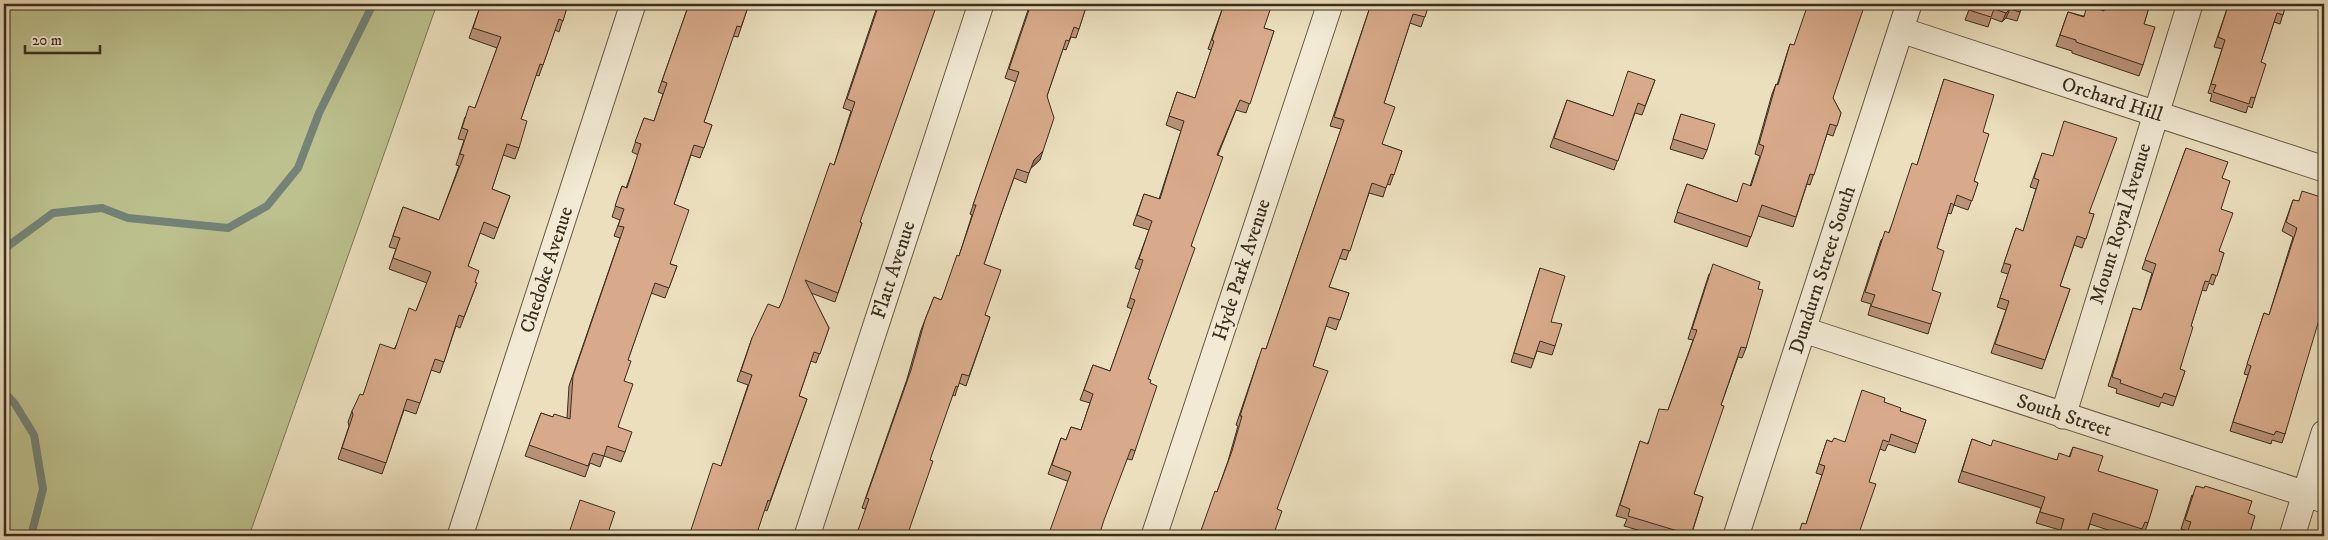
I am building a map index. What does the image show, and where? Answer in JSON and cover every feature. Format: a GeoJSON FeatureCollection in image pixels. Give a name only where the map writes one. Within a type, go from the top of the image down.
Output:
{"type":"FeatureCollection","features":[{"type":"Feature","properties":{"kind":"street","name":"Chedoke Avenue"},"geometry":{"type":"LineString","coordinates":[[460,536],[633,4]]}},
{"type":"Feature","properties":{"kind":"street","name":"Flatt Avenue"},"geometry":{"type":"LineString","coordinates":[[806,536],[981,4]]}},
{"type":"Feature","properties":{"kind":"street","name":"Hyde Park Avenue"},"geometry":{"type":"LineString","coordinates":[[1154,536],[1330,4]]}},
{"type":"Feature","properties":{"kind":"street","name":"Dundurn Street South"},"geometry":{"type":"LineString","coordinates":[[1736,536],[1910,4]]}},
{"type":"Feature","properties":{"kind":"street","name":"Mount Royal Avenue"},"geometry":{"type":"LineString","coordinates":[[2064,416],[2155,113],[2190,4]]}},
{"type":"Feature","properties":{"kind":"street","name":"Orchard Hill"},"geometry":{"type":"LineString","coordinates":[[1901,30],[2324,169]]}},
{"type":"Feature","properties":{"kind":"street","name":"South Street"},"geometry":{"type":"LineString","coordinates":[[1804,330],[2315,497]]}},
{"type":"Feature","properties":{"kind":"street"},"geometry":{"type":"LineString","coordinates":[[2292,536],[2315,497],[2324,433]]}},
{"type":"Feature","properties":{"kind":"green space"},"geometry":{"type":"Polygon","coordinates":[[[4,4],[437,4],[249,536],[4,536],[4,4]]]}},
{"type":"Feature","properties":{"kind":"building"},"geometry":{"type":"Polygon","coordinates":[[[481,4],[568,4],[563,21],[559,19],[543,65],[540,64],[521,119],[527,121],[519,148],[507,144],[492,189],[510,196],[498,228],[484,222],[468,266],[479,271],[475,282],[477,283],[464,317],[459,315],[444,362],[435,359],[420,403],[407,399],[386,463],[342,448],[353,415],[352,411],[360,394],[363,395],[380,344],[395,349],[409,308],[416,311],[431,272],[393,258],[400,238],[393,236],[403,207],[439,220],[464,155],[460,154],[468,130],[462,128],[469,106],[475,108],[501,37],[473,28],[481,4]]]}},
{"type":"Feature","properties":{"kind":"building"},"geometry":{"type":"Polygon","coordinates":[[[689,4],[749,4],[741,27],[737,26],[704,122],[712,125],[704,148],[694,145],[674,204],[689,210],[670,264],[677,266],[669,288],[655,283],[628,360],[631,361],[624,381],[633,384],[618,427],[632,432],[625,452],[607,446],[604,456],[593,453],[588,466],[529,445],[541,413],[553,417],[554,414],[570,419],[573,376],[624,227],[618,226],[624,209],[615,206],[622,186],[627,188],[641,144],[635,142],[644,118],[654,121],[667,83],[662,81],[689,4]]]}},
{"type":"Feature","properties":{"kind":"building"},"geometry":{"type":"Polygon","coordinates":[[[879,4],[927,4],[926,7],[935,10],[860,222],[862,223],[838,293],[805,280],[829,328],[820,354],[814,352],[799,396],[807,399],[756,536],[689,536],[713,463],[721,466],[752,375],[741,371],[752,338],[768,304],[779,308],[830,163],[834,165],[855,102],[847,99],[879,4]]]}},
{"type":"Feature","properties":{"kind":"building"},"geometry":{"type":"Polygon","coordinates":[[[1031,4],[1087,4],[1079,29],[1074,27],[1069,41],[1066,40],[1047,96],[1054,118],[1043,151],[1034,160],[1029,173],[1017,169],[984,264],[1001,270],[985,315],[990,317],[969,376],[962,374],[958,387],[956,386],[930,460],[933,461],[907,536],[856,536],[869,499],[866,498],[911,370],[925,320],[934,297],[941,300],[942,298],[957,255],[959,256],[976,205],[973,205],[1019,72],[1009,69],[1031,4]]]}},
{"type":"Feature","properties":{"kind":"building"},"geometry":{"type":"Polygon","coordinates":[[[1224,4],[1272,4],[1264,28],[1274,31],[1250,104],[1240,100],[1217,155],[1223,157],[1191,246],[1195,248],[1148,379],[1151,380],[1150,383],[1157,386],[1135,451],[1131,449],[1099,536],[1048,536],[1071,472],[1052,465],[1061,438],[1066,440],[1071,427],[1081,430],[1093,394],[1084,390],[1093,365],[1110,371],[1135,300],[1130,298],[1143,260],[1139,259],[1152,221],[1137,215],[1144,194],[1160,199],[1184,121],[1169,116],[1177,92],[1195,98],[1224,4]]]}},
{"type":"Feature","properties":{"kind":"building"},"geometry":{"type":"Polygon","coordinates":[[[1371,4],[1429,4],[1425,17],[1413,14],[1384,103],[1395,107],[1382,144],[1402,151],[1394,175],[1391,174],[1386,188],[1372,183],[1350,251],[1343,249],[1329,287],[1349,293],[1340,320],[1329,317],[1313,366],[1328,371],[1277,509],[1282,511],[1273,536],[1259,533],[1258,536],[1199,536],[1232,451],[1242,416],[1240,416],[1262,348],[1266,349],[1344,120],[1334,117],[1371,4]]]}},
{"type":"Feature","properties":{"kind":"building"},"geometry":{"type":"Polygon","coordinates":[[[1808,4],[1865,4],[1833,98],[1841,113],[1837,126],[1830,124],[1814,175],[1810,174],[1796,217],[1762,205],[1751,237],[1677,212],[1687,184],[1737,202],[1743,183],[1751,186],[1764,146],[1759,144],[1776,84],[1778,85],[1790,44],[1794,45],[1808,4]]]}},
{"type":"Feature","properties":{"kind":"building"},"geometry":{"type":"Polygon","coordinates":[[[1971,4],[2023,4],[2020,12],[2010,9],[2006,13],[1994,9],[1991,17],[1969,10],[1971,4]]]}},
{"type":"Feature","properties":{"kind":"building"},"geometry":{"type":"Polygon","coordinates":[[[2106,4],[2150,4],[2144,24],[2155,27],[2143,65],[2060,35],[2068,12],[2084,17],[2087,5],[2104,11],[2106,4]]]}},
{"type":"Feature","properties":{"kind":"building"},"geometry":{"type":"Polygon","coordinates":[[[2237,4],[2286,4],[2283,15],[2277,13],[2261,62],[2266,64],[2255,98],[2251,97],[2249,104],[2213,92],[2216,85],[2211,84],[2225,40],[2218,37],[2228,6],[2235,8],[2237,4]]]}},
{"type":"Feature","properties":{"kind":"building"},"geometry":{"type":"Polygon","coordinates":[[[1628,71],[1655,80],[1645,106],[1638,103],[1618,161],[1554,138],[1567,100],[1613,116],[1628,71]]]}},
{"type":"Feature","properties":{"kind":"building"},"geometry":{"type":"Polygon","coordinates":[[[1944,79],[1994,95],[1983,132],[1989,134],[1974,181],[1978,183],[1972,201],[1957,195],[1954,205],[1951,203],[1937,248],[1944,251],[1932,290],[1941,293],[1931,324],[1871,306],[1875,295],[1865,292],[1885,231],[1889,233],[1912,163],[1917,165],[1944,79]]]}},
{"type":"Feature","properties":{"kind":"building"},"geometry":{"type":"Polygon","coordinates":[[[1681,114],[1715,124],[1707,150],[1673,139],[1681,114]]]}},
{"type":"Feature","properties":{"kind":"building"},"geometry":{"type":"Polygon","coordinates":[[[2064,121],[2117,138],[2089,213],[2094,214],[2086,239],[2077,236],[2060,286],[2070,289],[2045,360],[1995,344],[2009,301],[2000,298],[2011,265],[2004,263],[2016,228],[2023,231],[2039,180],[2034,178],[2042,153],[2053,156],[2064,121]]]}},
{"type":"Feature","properties":{"kind":"building"},"geometry":{"type":"Polygon","coordinates":[[[2186,148],[2228,162],[2222,178],[2230,181],[2221,209],[2233,213],[2219,251],[2224,253],[2217,276],[2212,274],[2209,282],[2205,281],[2191,326],[2193,327],[2180,369],[2185,371],[2176,397],[2164,393],[2162,398],[2120,383],[2121,380],[2112,377],[2133,308],[2141,310],[2156,264],[2145,260],[2186,148]]]}},
{"type":"Feature","properties":{"kind":"building"},"geometry":{"type":"Polygon","coordinates":[[[2302,191],[2324,198],[2324,303],[2285,434],[2276,431],[2274,435],[2233,422],[2251,366],[2247,364],[2264,313],[2269,315],[2297,228],[2286,222],[2293,200],[2299,201],[2302,191]]]}},
{"type":"Feature","properties":{"kind":"building"},"geometry":{"type":"Polygon","coordinates":[[[1713,264],[1760,282],[1758,289],[1763,290],[1746,348],[1741,347],[1721,405],[1724,406],[1694,494],[1703,497],[1691,535],[1628,516],[1630,509],[1620,505],[1640,441],[1648,444],[1659,409],[1668,410],[1697,330],[1692,329],[1713,264]]]}},
{"type":"Feature","properties":{"kind":"building"},"geometry":{"type":"Polygon","coordinates":[[[1540,268],[1565,276],[1551,322],[1562,324],[1555,346],[1540,341],[1534,359],[1514,353],[1540,268]]]}},
{"type":"Feature","properties":{"kind":"building"},"geometry":{"type":"Polygon","coordinates":[[[1862,390],[1885,398],[1884,402],[1901,408],[1900,411],[1926,420],[1918,444],[1891,434],[1889,442],[1883,440],[1869,482],[1876,484],[1858,536],[1798,536],[1802,523],[1806,524],[1825,466],[1819,464],[1827,440],[1832,442],[1834,438],[1845,442],[1862,390]]]}},
{"type":"Feature","properties":{"kind":"building"},"geometry":{"type":"Polygon","coordinates":[[[1972,439],[1991,446],[1993,440],[2057,460],[2059,453],[2070,457],[2073,447],[2103,456],[2098,471],[2158,490],[2148,523],[2145,522],[2142,529],[2093,513],[2086,536],[2059,536],[2064,519],[2040,512],[2045,497],[1962,471],[1972,439]]]}},
{"type":"Feature","properties":{"kind":"building"},"geometry":{"type":"Polygon","coordinates":[[[2196,486],[2204,488],[2205,486],[2252,501],[2248,513],[2255,516],[2249,536],[2186,536],[2191,522],[2185,520],[2196,486]]]}},
{"type":"Feature","properties":{"kind":"building"},"geometry":{"type":"Polygon","coordinates":[[[580,500],[615,512],[607,536],[568,536],[580,500]]]}},
{"type":"Feature","properties":{"kind":"waterway"},"geometry":{"type":"LineString","coordinates":[[4,249],[53,213],[102,208],[128,218],[228,228],[267,206],[298,168],[319,113],[373,4]]}},
{"type":"Feature","properties":{"kind":"waterway"},"geometry":{"type":"LineString","coordinates":[[4,392],[15,404],[34,435],[43,489],[31,536]]}}]}
